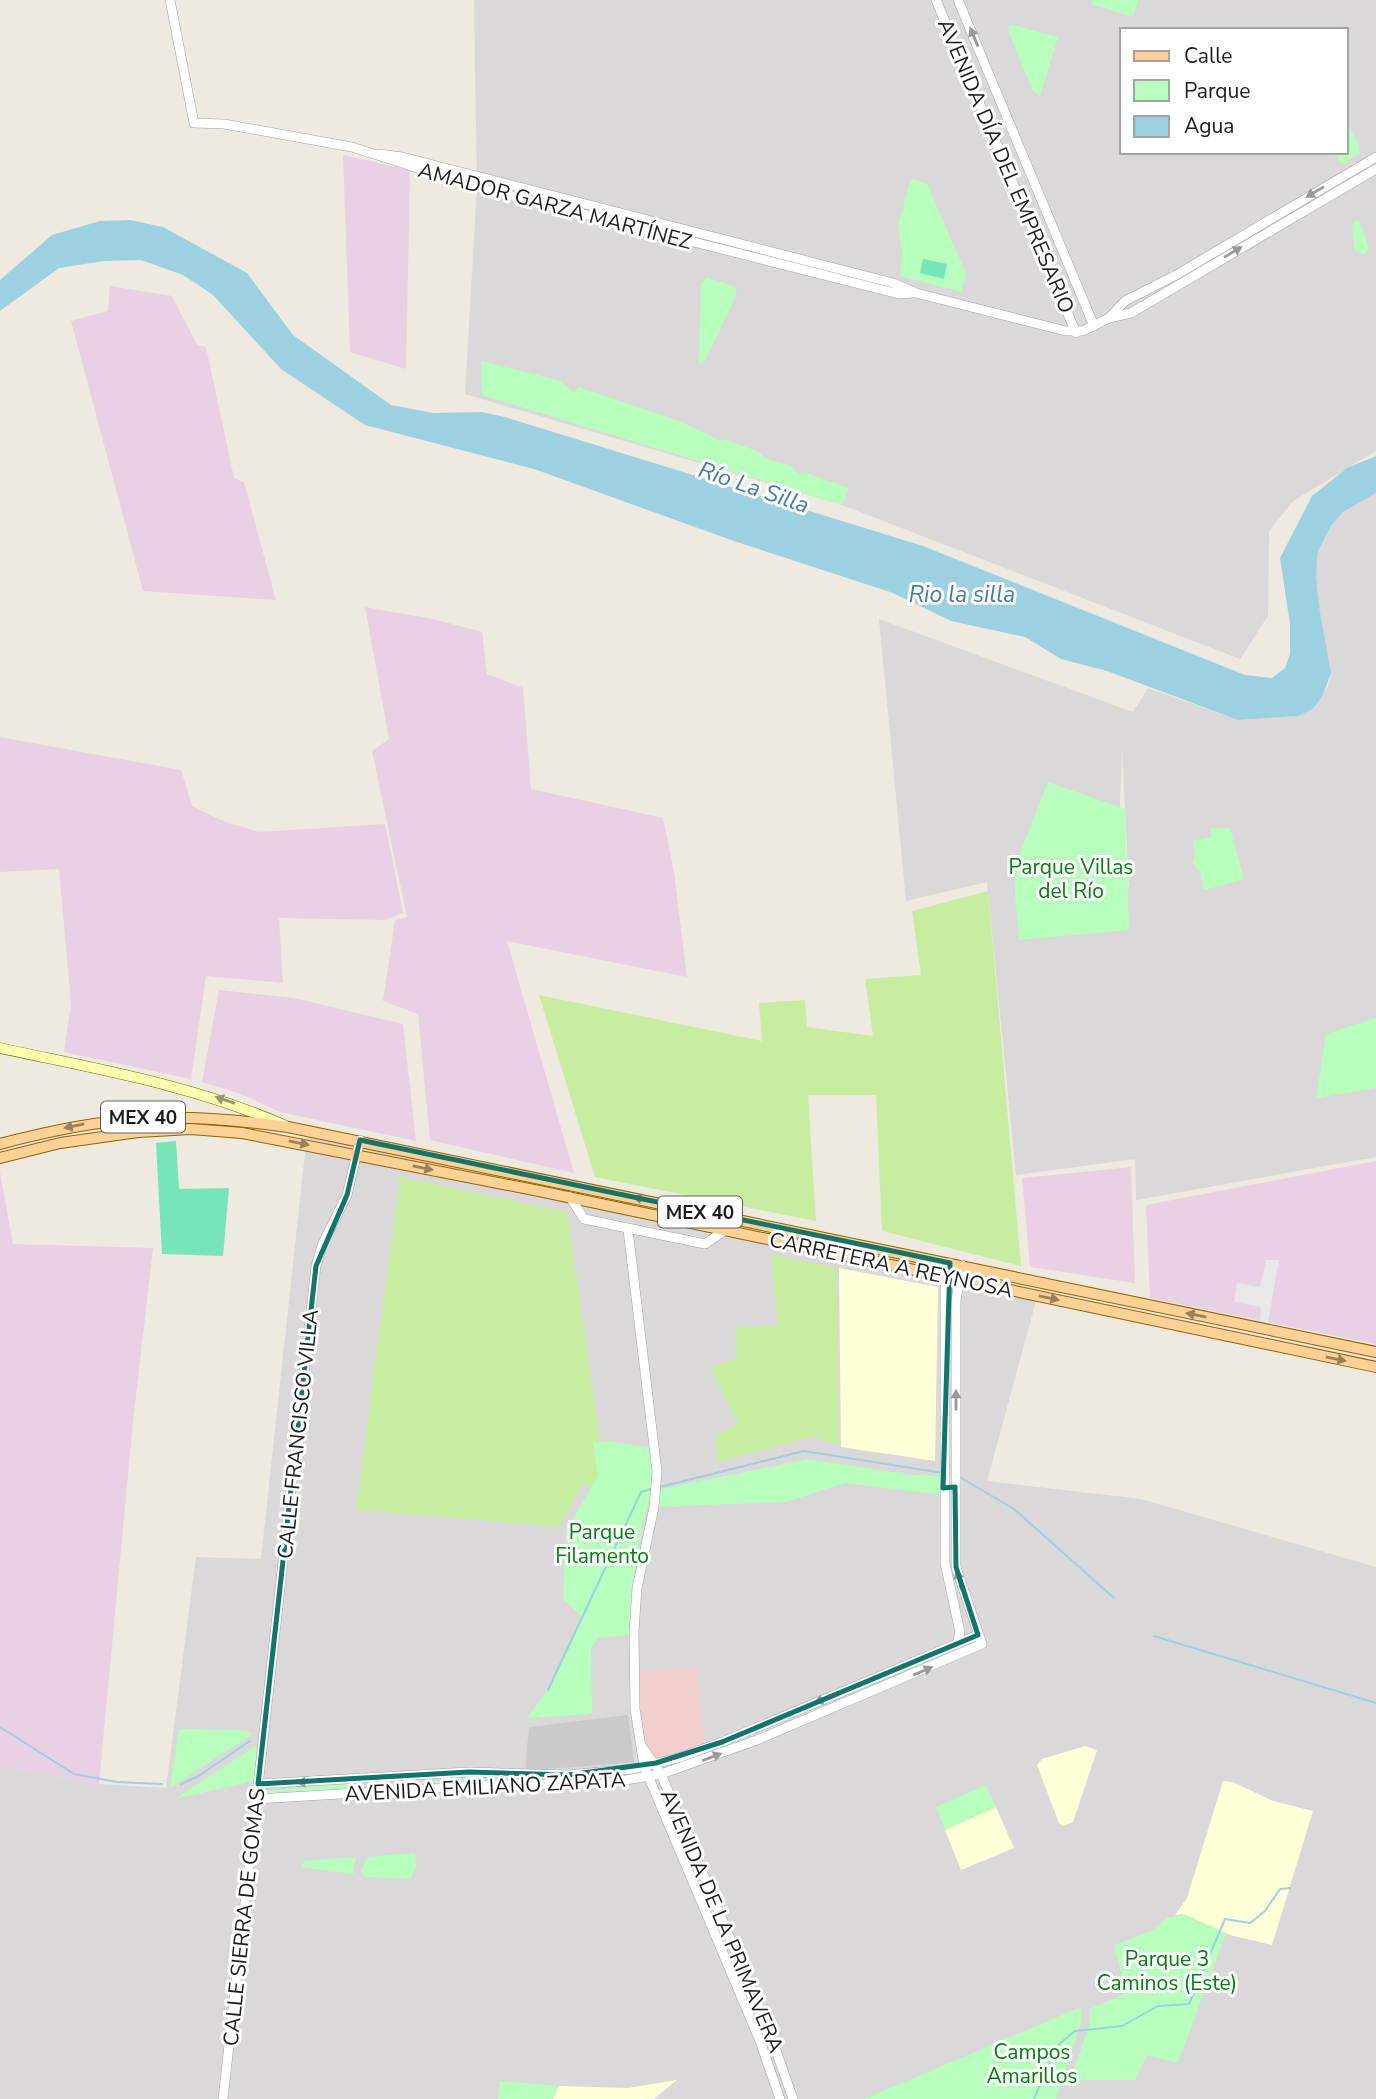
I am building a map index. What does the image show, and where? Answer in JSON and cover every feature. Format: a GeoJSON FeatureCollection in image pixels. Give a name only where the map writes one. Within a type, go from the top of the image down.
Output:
{"type":"FeatureCollection","features":[{"type":"Feature","properties":{"kind":"main road"},"geometry":{"type":"LineString","coordinates":[[0,1048],[194,1091],[233,1103],[288,1127]]}},
{"type":"Feature","properties":{"kind":"main road","name":"MEX 40"},"geometry":{"type":"LineString","coordinates":[[0,1144],[107,1120],[164,1116],[228,1118],[288,1127]]}},
{"type":"Feature","properties":{"kind":"main road","name":"CARRETERA A REYNOSA"},"geometry":{"type":"LineString","coordinates":[[288,1127],[579,1185],[1376,1352]]}},
{"type":"Feature","properties":{"kind":"main road","name":"CARRETERA A REYNOSA"},"geometry":{"type":"LineString","coordinates":[[3,1155],[82,1139],[138,1132],[191,1129],[242,1133],[570,1197],[1376,1367]]}},
{"type":"Feature","properties":{"kind":"main road"},"geometry":{"type":"LineString","coordinates":[[0,1169],[3,1155],[37,1135]]}},
{"type":"Feature","properties":{"kind":"main road"},"geometry":{"type":"LineString","coordinates":[[539,1191],[560,1192],[579,1185]]}},
{"type":"Feature","properties":{"kind":"street","name":"AMADOR GARZA MARTÍNEZ"},"geometry":{"type":"LineString","coordinates":[[170,0],[194,123],[259,130],[402,157],[893,283],[916,293],[1076,332]]}},
{"type":"Feature","properties":{"kind":"street","name":"AVENIDA DÍA DEL EMPRESARIO"},"geometry":{"type":"LineString","coordinates":[[936,0],[1076,332]]}},
{"type":"Feature","properties":{"kind":"street","name":"AVENIDA DÍA DEL EMPRESARIO"},"geometry":{"type":"LineString","coordinates":[[958,0],[1094,326]]}},
{"type":"Feature","properties":{"kind":"street"},"geometry":{"type":"LineString","coordinates":[[973,87],[992,79]]}},
{"type":"Feature","properties":{"kind":"street","name":"AMADOR GARZA MARTÍNEZ"},"geometry":{"type":"LineString","coordinates":[[380,154],[398,163],[477,187],[899,294],[916,293]]}},
{"type":"Feature","properties":{"kind":"street"},"geometry":{"type":"LineString","coordinates":[[1293,211],[1375,157]]}},
{"type":"Feature","properties":{"kind":"street"},"geometry":{"type":"LineString","coordinates":[[1076,332],[1109,318],[1125,301],[1376,169]]}},
{"type":"Feature","properties":{"kind":"street","name":"CALLE FRANCISCO VILLA"},"geometry":{"type":"LineString","coordinates":[[264,1734],[316,1266],[323,1243],[347,1195],[359,1140]]}},
{"type":"Feature","properties":{"kind":"street"},"geometry":{"type":"LineString","coordinates":[[570,1197],[584,1219],[628,1230],[701,1244],[710,1243],[724,1231]]}},
{"type":"Feature","properties":{"kind":"street","name":"AVENIDA DE LA PRIMAVERA"},"geometry":{"type":"LineString","coordinates":[[628,1230],[657,1472],[657,1490],[641,1562],[634,1632],[635,1709],[644,1766],[760,2041],[780,2099]]}},
{"type":"Feature","properties":{"kind":"street"},"geometry":{"type":"LineString","coordinates":[[950,1263],[953,1277],[956,1567],[980,1640]]}},
{"type":"Feature","properties":{"kind":"street"},"geometry":{"type":"LineString","coordinates":[[957,1644],[960,1632],[945,1563],[942,1465],[953,1277],[962,1265]]}},
{"type":"Feature","properties":{"kind":"street"},"geometry":{"type":"LineString","coordinates":[[943,1487],[955,1487]]}},
{"type":"Feature","properties":{"kind":"street","name":"AVENIDA EMILIANO ZAPATA"},"geometry":{"type":"LineString","coordinates":[[258,1784],[469,1772],[568,1775],[644,1766],[722,1742],[957,1644],[980,1640]]}},
{"type":"Feature","properties":{"kind":"street","name":"AVENIDA EMILIANO ZAPATA"},"geometry":{"type":"LineString","coordinates":[[256,1799],[491,1785],[602,1784],[661,1774],[744,1745],[980,1640]]}},
{"type":"Feature","properties":{"kind":"street","name":"CALLE SIERRA DE GOMAS"},"geometry":{"type":"LineString","coordinates":[[223,2099],[264,1734]]}},
{"type":"Feature","properties":{"kind":"street","name":"AVENIDA DE LA PRIMAVERA"},"geometry":{"type":"LineString","coordinates":[[643,1748],[656,1763],[661,1774],[771,2036],[793,2099]]}},
{"type":"Feature","properties":{"kind":"highlighted area"},"geometry":{"type":"Polygon","coordinates":[[[360,1140],[950,1263],[943,1488],[955,1487],[956,1567],[978,1635],[722,1742],[656,1763],[568,1775],[469,1772],[258,1784],[316,1266],[347,1195],[360,1140]]]}},
{"type":"Feature","properties":{"kind":"shaded area"},"geometry":{"type":"Polygon","coordinates":[[[474,0],[1376,0],[1376,451],[1293,501],[1269,531],[1268,616],[1240,659],[842,505],[465,394],[477,187],[474,0]]]}},
{"type":"Feature","properties":{"kind":"shaded area"},"geometry":{"type":"Polygon","coordinates":[[[343,155],[410,170],[406,369],[350,352],[343,155]]]}},
{"type":"Feature","properties":{"kind":"shaded area"},"geometry":{"type":"Polygon","coordinates":[[[110,286],[172,296],[197,345],[206,347],[234,478],[244,482],[276,600],[143,591],[71,321],[108,311],[110,286]]]}},
{"type":"Feature","properties":{"kind":"shaded area"},"geometry":{"type":"Polygon","coordinates":[[[1376,493],[1376,1157],[1136,1200],[1135,1159],[1016,1175],[987,882],[906,901],[879,619],[1133,712],[1148,688],[1238,720],[1298,716],[1313,709],[1328,687],[1331,673],[1316,577],[1318,551],[1331,526],[1343,512],[1376,493]],[[1122,750],[1120,804],[1129,886],[1122,750]]]}},
{"type":"Feature","properties":{"kind":"shaded area"},"geometry":{"type":"Polygon","coordinates":[[[365,607],[433,619],[482,632],[487,674],[523,688],[531,789],[663,818],[674,872],[687,977],[507,941],[574,1173],[430,1140],[418,1014],[383,1001],[395,920],[407,917],[372,751],[389,739],[365,607]]]}},
{"type":"Feature","properties":{"kind":"shaded area"},"geometry":{"type":"Polygon","coordinates":[[[0,737],[181,770],[192,806],[223,821],[259,832],[385,824],[403,913],[385,920],[279,918],[283,983],[206,976],[191,1079],[64,1052],[71,1003],[59,869],[0,872],[0,737]]]}},
{"type":"Feature","properties":{"kind":"shaded area"},"geometry":{"type":"Polygon","coordinates":[[[219,990],[294,998],[403,1024],[416,1141],[280,1112],[241,1094],[202,1082],[219,990]]]}},
{"type":"Feature","properties":{"kind":"shaded area"},"geometry":{"type":"Polygon","coordinates":[[[307,1135],[1039,1290],[987,1481],[1141,1499],[1376,1567],[1376,2099],[0,2099],[0,1766],[99,1784],[166,1788],[196,1557],[261,1559],[307,1135]]]}},
{"type":"Feature","properties":{"kind":"shaded area"},"geometry":{"type":"Polygon","coordinates":[[[1376,1161],[1376,1344],[1150,1298],[1146,1205],[1376,1161]]]}},
{"type":"Feature","properties":{"kind":"shaded area"},"geometry":{"type":"Polygon","coordinates":[[[1131,1167],[1135,1283],[1030,1267],[1022,1178],[1131,1167]]]}},
{"type":"Feature","properties":{"kind":"shaded area"},"geometry":{"type":"Polygon","coordinates":[[[0,1172],[13,1244],[153,1248],[133,1422],[99,1784],[0,1766],[0,1172]]]}},
{"type":"Feature","properties":{"kind":"shaded area"},"geometry":{"type":"Polygon","coordinates":[[[1266,1260],[1279,1260],[1268,1322],[1260,1321],[1261,1307],[1234,1302],[1237,1283],[1260,1287],[1266,1260]]]}},
{"type":"Feature","properties":{"kind":"shaded area"},"geometry":{"type":"Polygon","coordinates":[[[839,1268],[938,1287],[935,1461],[841,1447],[839,1268]]]}},
{"type":"Feature","properties":{"kind":"shaded area"},"geometry":{"type":"Polygon","coordinates":[[[696,1668],[705,1744],[652,1759],[638,1711],[636,1671],[696,1668]]]}},
{"type":"Feature","properties":{"kind":"shaded area"},"geometry":{"type":"Polygon","coordinates":[[[628,1715],[634,1762],[525,1771],[529,1727],[628,1715]]]}},
{"type":"Feature","properties":{"kind":"shaded area"},"geometry":{"type":"Polygon","coordinates":[[[1085,1746],[1097,1750],[1073,1822],[1063,1826],[1059,1823],[1037,1765],[1042,1759],[1085,1746]]]}},
{"type":"Feature","properties":{"kind":"shaded area"},"geometry":{"type":"Polygon","coordinates":[[[1223,1781],[1233,1782],[1273,1801],[1313,1811],[1272,1945],[1230,1935],[1183,1914],[1175,1915],[1187,1898],[1223,1781]]]}},
{"type":"Feature","properties":{"kind":"shaded area"},"geometry":{"type":"Polygon","coordinates":[[[996,1807],[1014,1848],[961,1870],[945,1830],[996,1807]]]}},
{"type":"Feature","properties":{"kind":"shaded area"},"geometry":{"type":"Polygon","coordinates":[[[677,2080],[654,2099],[553,2099],[559,2086],[628,2088],[677,2080]]]}},
{"type":"Feature","properties":{"kind":"green space"},"geometry":{"type":"Polygon","coordinates":[[[1092,0],[1138,0],[1133,17],[1091,4],[1092,0]]]}},
{"type":"Feature","properties":{"kind":"green space"},"geometry":{"type":"Polygon","coordinates":[[[1008,26],[1058,37],[1040,96],[1033,91],[1010,35],[1008,26]]]}},
{"type":"Feature","properties":{"kind":"green space"},"geometry":{"type":"Polygon","coordinates":[[[1348,125],[1359,145],[1360,153],[1342,164],[1334,154],[1348,154],[1348,125]]]}},
{"type":"Feature","properties":{"kind":"green space"},"geometry":{"type":"Polygon","coordinates":[[[911,178],[927,184],[966,273],[961,292],[900,276],[902,252],[898,226],[911,178]]]}},
{"type":"Feature","properties":{"kind":"green space"},"geometry":{"type":"Polygon","coordinates":[[[1355,220],[1360,221],[1369,249],[1364,254],[1355,251],[1352,225],[1355,220]]]}},
{"type":"Feature","properties":{"kind":"green space"},"geometry":{"type":"Polygon","coordinates":[[[923,259],[947,264],[944,279],[920,273],[923,259]]]}},
{"type":"Feature","properties":{"kind":"green space"},"geometry":{"type":"Polygon","coordinates":[[[708,278],[734,286],[737,294],[703,365],[699,363],[701,282],[708,278]]]}},
{"type":"Feature","properties":{"kind":"green space"},"geometry":{"type":"Polygon","coordinates":[[[481,361],[558,380],[574,392],[579,387],[679,421],[721,441],[725,439],[759,452],[766,459],[790,465],[799,474],[806,473],[849,488],[842,505],[482,395],[481,361]]]}},
{"type":"Feature","properties":{"kind":"green space","name":"Parque Villas del Río"},"geometry":{"type":"Polygon","coordinates":[[[1048,782],[1125,809],[1129,930],[1019,940],[1015,892],[1016,863],[1048,782]]]}},
{"type":"Feature","properties":{"kind":"green space"},"geometry":{"type":"Polygon","coordinates":[[[1211,828],[1230,828],[1244,879],[1204,890],[1200,872],[1193,864],[1193,841],[1211,837],[1211,828]]]}},
{"type":"Feature","properties":{"kind":"green space"},"geometry":{"type":"Polygon","coordinates":[[[988,891],[1021,1266],[882,1231],[876,1095],[808,1095],[816,1221],[595,1177],[539,995],[762,1041],[759,1003],[805,1000],[807,1027],[873,1036],[865,979],[921,975],[912,911],[988,891]]]}},
{"type":"Feature","properties":{"kind":"green space"},"geometry":{"type":"Polygon","coordinates":[[[1376,1018],[1376,1088],[1316,1098],[1326,1034],[1376,1018]]]}},
{"type":"Feature","properties":{"kind":"green space"},"geometry":{"type":"Polygon","coordinates":[[[176,1141],[179,1189],[229,1188],[223,1256],[162,1254],[156,1143],[176,1141]]]}},
{"type":"Feature","properties":{"kind":"green space"},"geometry":{"type":"Polygon","coordinates":[[[400,1177],[567,1212],[608,1494],[583,1484],[560,1527],[356,1510],[400,1177]]]}},
{"type":"Feature","properties":{"kind":"green space"},"geometry":{"type":"Polygon","coordinates":[[[771,1255],[836,1267],[839,1445],[812,1437],[718,1462],[715,1435],[738,1424],[710,1368],[737,1358],[735,1328],[778,1326],[771,1255]]]}},
{"type":"Feature","properties":{"kind":"green space","name":"Parque Filamento"},"geometry":{"type":"Polygon","coordinates":[[[608,1441],[651,1448],[654,1486],[643,1522],[634,1576],[629,1635],[598,1638],[591,1648],[592,1714],[526,1718],[548,1690],[582,1617],[563,1599],[566,1531],[598,1476],[593,1443],[608,1441]]]}},
{"type":"Feature","properties":{"kind":"green space"},"geometry":{"type":"Polygon","coordinates":[[[807,1459],[911,1475],[943,1476],[944,1495],[845,1483],[786,1502],[654,1507],[657,1490],[807,1459]]]}},
{"type":"Feature","properties":{"kind":"green space"},"geometry":{"type":"Polygon","coordinates":[[[179,1730],[244,1730],[253,1734],[170,1788],[179,1730]]]}},
{"type":"Feature","properties":{"kind":"green space"},"geometry":{"type":"Polygon","coordinates":[[[261,1736],[258,1780],[175,1799],[257,1745],[261,1736]]]}},
{"type":"Feature","properties":{"kind":"green space"},"geometry":{"type":"Polygon","coordinates":[[[485,1777],[485,1788],[371,1794],[371,1786],[485,1777]]]}},
{"type":"Feature","properties":{"kind":"green space"},"geometry":{"type":"Polygon","coordinates":[[[364,1782],[363,1795],[264,1801],[264,1791],[364,1782]]]}},
{"type":"Feature","properties":{"kind":"green space"},"geometry":{"type":"Polygon","coordinates":[[[986,1785],[996,1807],[945,1830],[936,1807],[986,1785]]]}},
{"type":"Feature","properties":{"kind":"green space"},"geometry":{"type":"Polygon","coordinates":[[[415,1853],[416,1866],[411,1879],[365,1877],[361,1871],[367,1857],[415,1853]]]}},
{"type":"Feature","properties":{"kind":"green space"},"geometry":{"type":"Polygon","coordinates":[[[356,1857],[353,1874],[302,1867],[304,1861],[356,1857]]]}},
{"type":"Feature","properties":{"kind":"green space","name":"Parque 3 Caminos (Este)"},"geometry":{"type":"Polygon","coordinates":[[[1183,1914],[1226,1933],[1178,2063],[1147,2055],[1135,2080],[1070,2080],[1089,2026],[1090,2009],[1126,1993],[1114,1945],[1151,1931],[1167,1918],[1183,1914]]]}},
{"type":"Feature","properties":{"kind":"green space","name":"Campos Amarillos"},"geometry":{"type":"Polygon","coordinates":[[[1081,2007],[1082,2020],[1056,2099],[864,2099],[1081,2007]]]}},
{"type":"Feature","properties":{"kind":"green space"},"geometry":{"type":"Polygon","coordinates":[[[500,2081],[559,2086],[553,2099],[498,2099],[500,2081]]]}},
{"type":"Feature","properties":{"kind":"water","name":"Rio la silla"},"geometry":{"type":"Polygon","coordinates":[[[130,220],[163,227],[247,273],[293,335],[391,405],[433,413],[482,412],[505,417],[923,546],[1245,675],[1272,678],[1285,668],[1290,654],[1290,624],[1280,558],[1312,496],[1347,468],[1376,456],[1376,493],[1343,512],[1331,526],[1318,551],[1316,577],[1331,673],[1323,695],[1313,709],[1298,716],[1238,720],[1107,671],[1061,659],[1025,637],[951,621],[893,593],[734,541],[534,469],[365,425],[281,369],[213,295],[183,275],[141,260],[104,261],[59,268],[0,311],[0,280],[52,235],[100,221],[130,220]]]}},
{"type":"Feature","properties":{"kind":"waterway"},"geometry":{"type":"LineString","coordinates":[[660,1487],[804,1451],[943,1473]]}},
{"type":"Feature","properties":{"kind":"waterway"},"geometry":{"type":"LineString","coordinates":[[958,1476],[1014,1509],[1114,1598]]}},
{"type":"Feature","properties":{"kind":"waterway"},"geometry":{"type":"LineString","coordinates":[[548,1690],[641,1492],[651,1489]]}},
{"type":"Feature","properties":{"kind":"waterway"},"geometry":{"type":"LineString","coordinates":[[1154,1636],[1376,1703]]}},
{"type":"Feature","properties":{"kind":"waterway"},"geometry":{"type":"LineString","coordinates":[[0,1727],[74,1774],[117,1782],[162,1784]]}},
{"type":"Feature","properties":{"kind":"waterway"},"geometry":{"type":"LineString","coordinates":[[181,1784],[197,1777],[250,1741]]}},
{"type":"Feature","properties":{"kind":"waterway"},"geometry":{"type":"LineString","coordinates":[[1034,2099],[1057,2046],[1075,2031],[1122,2026],[1158,2006],[1189,2004],[1225,1919],[1250,1923],[1265,1911],[1280,1889],[1290,1888]]}},
{"type":"Feature","properties":{"kind":"water label","name":"Río La Silla"},"geometry":{"type":"Point","coordinates":[754,487]}}]}
